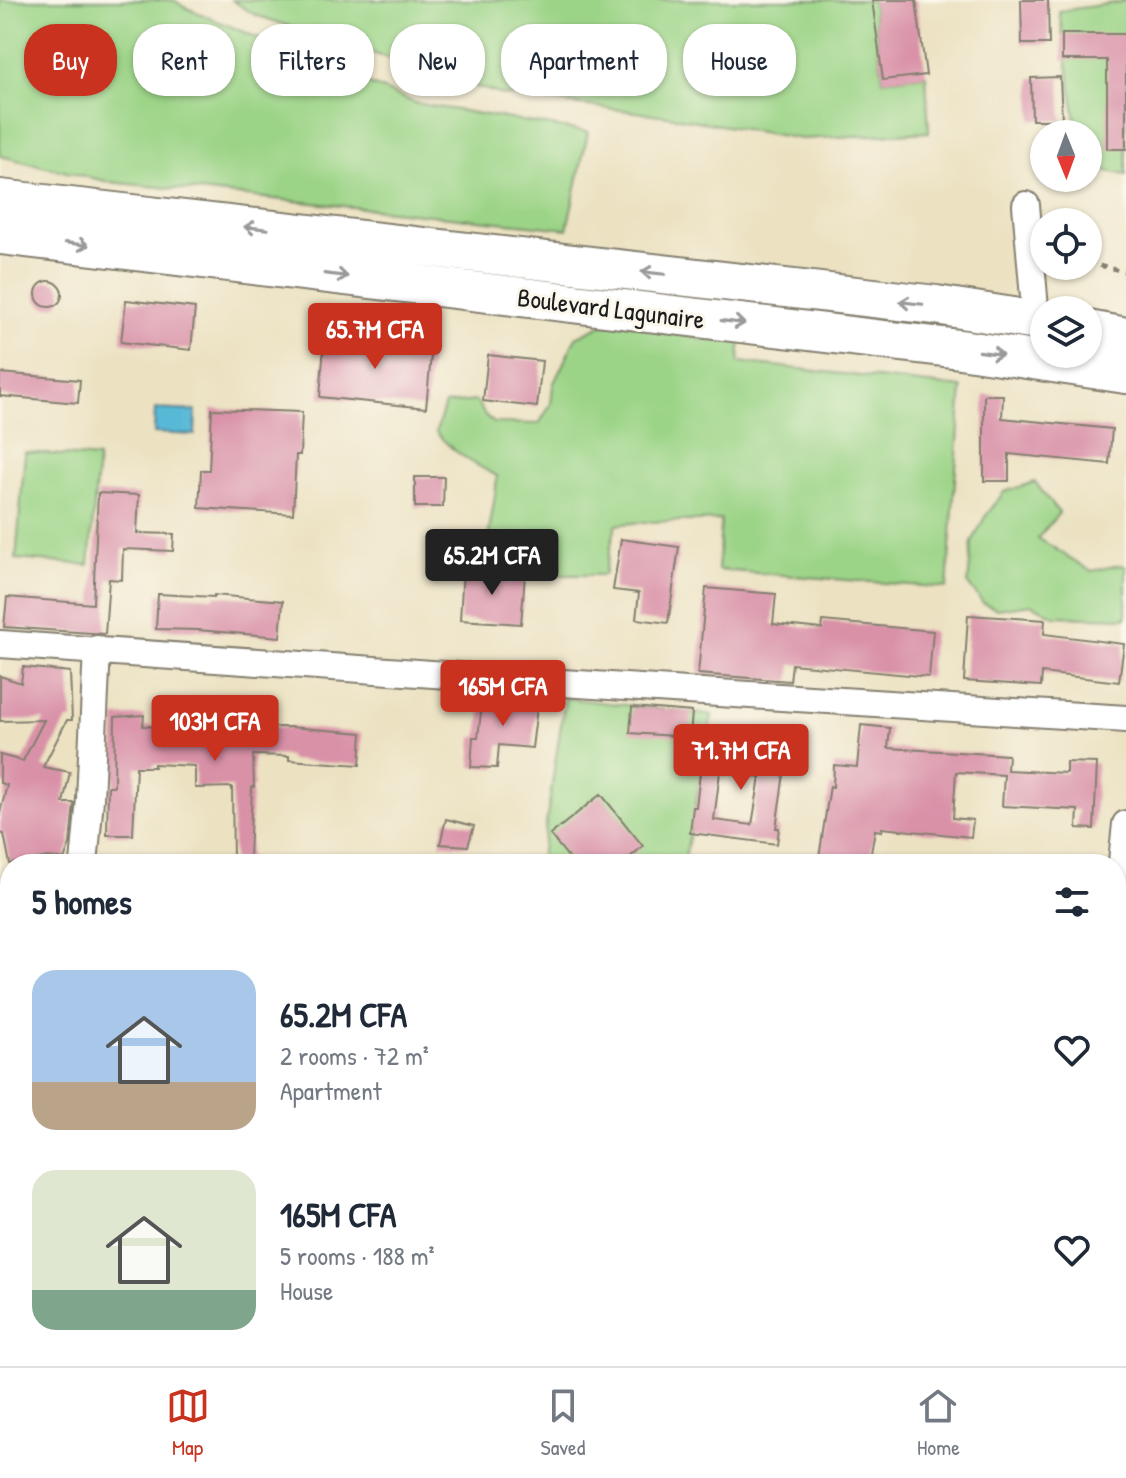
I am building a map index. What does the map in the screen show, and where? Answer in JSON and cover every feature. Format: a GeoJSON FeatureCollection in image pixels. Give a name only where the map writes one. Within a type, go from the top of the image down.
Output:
{"type":"FeatureCollection","features":[{"type":"Feature","properties":{"kind":"highway","name":"Boulevard Lagunaire"},"geometry":{"type":"LineString","coordinates":[[0,199],[936,305],[1030,319]]}},
{"type":"Feature","properties":{"kind":"highway","name":"Boulevard Lagunaire"},"geometry":{"type":"LineString","coordinates":[[0,235],[960,349],[1126,374]]}},
{"type":"Feature","properties":{"kind":"highway"},"geometry":{"type":"LineString","coordinates":[[1102,333],[1126,337]]}},
{"type":"Feature","properties":{"kind":"street"},"geometry":{"type":"LineString","coordinates":[[1026,205],[1037,296]]}},
{"type":"Feature","properties":{"kind":"street"},"geometry":{"type":"LineString","coordinates":[[0,644],[1126,719]]}},
{"type":"Feature","properties":{"kind":"street"},"geometry":{"type":"LineString","coordinates":[[85,854],[97,649]]}},
{"type":"Feature","properties":{"kind":"street"},"geometry":{"type":"LineString","coordinates":[[1123,854],[1126,824]]}},
{"type":"Feature","properties":{"kind":"path"},"geometry":{"type":"LineString","coordinates":[[1102,266],[1126,272]]}},
{"type":"Feature","properties":{"kind":"green space"},"geometry":{"type":"Polygon","coordinates":[[[0,0],[174,0],[225,24],[133,24],[133,96],[235,96],[235,28],[251,35],[251,96],[374,96],[374,86],[390,93],[390,96],[415,103],[588,132],[567,229],[109,182],[0,156],[0,0]]]}},
{"type":"Feature","properties":{"kind":"green space"},"geometry":{"type":"Polygon","coordinates":[[[232,0],[872,0],[883,80],[926,75],[929,132],[801,139],[668,116],[510,96],[667,96],[667,24],[501,24],[501,95],[485,89],[485,24],[390,24],[390,59],[374,54],[374,24],[283,24],[255,15],[232,0]]]}},
{"type":"Feature","properties":{"kind":"green space"},"geometry":{"type":"Polygon","coordinates":[[[1126,0],[1126,175],[1102,170],[1102,120],[1076,120],[1059,11],[1126,0]]]}},
{"type":"Feature","properties":{"kind":"green space"},"geometry":{"type":"Polygon","coordinates":[[[626,323],[706,340],[741,339],[739,362],[962,388],[947,588],[718,570],[721,520],[616,525],[604,575],[550,575],[528,561],[499,556],[488,544],[497,476],[456,452],[436,432],[445,404],[476,401],[494,423],[539,424],[551,404],[553,385],[576,337],[601,325],[626,323]]]}},
{"type":"Feature","properties":{"kind":"green space"},"geometry":{"type":"Polygon","coordinates":[[[25,452],[98,458],[89,565],[16,559],[25,452]]]}},
{"type":"Feature","properties":{"kind":"green space"},"geometry":{"type":"Polygon","coordinates":[[[1035,482],[1059,513],[1038,538],[1091,571],[1126,566],[1126,618],[1054,616],[1032,604],[997,609],[983,603],[968,584],[972,542],[985,517],[1004,492],[1035,482]]]}},
{"type":"Feature","properties":{"kind":"green space"},"geometry":{"type":"Polygon","coordinates":[[[565,698],[712,715],[686,854],[542,854],[565,698]]]}},
{"type":"Feature","properties":{"kind":"water"},"geometry":{"type":"Polygon","coordinates":[[[155,409],[196,411],[195,435],[154,433],[155,409]]]}},
{"type":"Feature","properties":{"kind":"building"},"geometry":{"type":"Polygon","coordinates":[[[872,0],[916,0],[926,75],[883,80],[872,0]]]}},
{"type":"Feature","properties":{"kind":"building"},"geometry":{"type":"Polygon","coordinates":[[[1021,0],[1048,0],[1049,44],[1022,44],[1021,0]]]}},
{"type":"Feature","properties":{"kind":"building"},"geometry":{"type":"Polygon","coordinates":[[[1062,34],[1126,34],[1126,149],[1107,149],[1107,60],[1062,60],[1062,34]]]}},
{"type":"Feature","properties":{"kind":"building"},"geometry":{"type":"Polygon","coordinates":[[[1060,77],[1062,120],[1032,120],[1031,78],[1060,77]]]}},
{"type":"Feature","properties":{"kind":"building"},"geometry":{"type":"Polygon","coordinates":[[[49,281],[58,285],[62,294],[58,303],[49,307],[40,303],[36,294],[40,285],[49,281]]]}},
{"type":"Feature","properties":{"kind":"building"},"geometry":{"type":"Polygon","coordinates":[[[126,300],[195,308],[191,350],[121,342],[126,300]]]}},
{"type":"Feature","properties":{"kind":"building"},"geometry":{"type":"Polygon","coordinates":[[[325,332],[354,333],[350,342],[432,345],[426,408],[320,397],[325,332]]]}},
{"type":"Feature","properties":{"kind":"building"},"geometry":{"type":"Polygon","coordinates":[[[488,355],[542,361],[537,407],[483,401],[488,355]]]}},
{"type":"Feature","properties":{"kind":"building"},"geometry":{"type":"Polygon","coordinates":[[[0,373],[80,380],[78,403],[0,396],[0,373]]]}},
{"type":"Feature","properties":{"kind":"building"},"geometry":{"type":"Polygon","coordinates":[[[984,395],[1003,395],[1002,418],[1112,429],[1109,464],[1009,454],[1009,481],[984,481],[984,395]]]}},
{"type":"Feature","properties":{"kind":"building"},"geometry":{"type":"Polygon","coordinates":[[[212,409],[302,412],[293,514],[199,508],[201,470],[209,470],[212,409]]]}},
{"type":"Feature","properties":{"kind":"building"},"geometry":{"type":"Polygon","coordinates":[[[415,477],[444,477],[443,507],[415,507],[415,477]]]}},
{"type":"Feature","properties":{"kind":"building"},"geometry":{"type":"Polygon","coordinates":[[[98,493],[139,495],[137,533],[174,534],[173,551],[123,549],[122,580],[109,579],[105,634],[4,627],[7,597],[93,604],[98,493]]]}},
{"type":"Feature","properties":{"kind":"building"},"geometry":{"type":"Polygon","coordinates":[[[621,539],[679,547],[668,623],[636,619],[639,593],[613,590],[621,539]]]}},
{"type":"Feature","properties":{"kind":"building"},"geometry":{"type":"Polygon","coordinates":[[[463,570],[525,575],[521,624],[460,620],[463,570]]]}},
{"type":"Feature","properties":{"kind":"building"},"geometry":{"type":"Polygon","coordinates":[[[706,588],[776,594],[773,624],[822,629],[823,621],[933,631],[929,677],[792,664],[790,681],[698,674],[706,588]]]}},
{"type":"Feature","properties":{"kind":"building"},"geometry":{"type":"Polygon","coordinates":[[[158,594],[283,601],[280,637],[156,629],[158,594]]]}},
{"type":"Feature","properties":{"kind":"building"},"geometry":{"type":"Polygon","coordinates":[[[968,615],[1045,620],[1044,634],[1124,644],[1119,682],[1042,673],[1041,686],[964,681],[968,615]]]}},
{"type":"Feature","properties":{"kind":"building"},"geometry":{"type":"Polygon","coordinates":[[[23,667],[70,672],[72,720],[67,720],[43,767],[70,772],[63,803],[74,803],[66,854],[8,854],[4,834],[0,833],[0,813],[7,785],[0,783],[0,755],[23,761],[44,720],[0,721],[0,676],[21,683],[23,667]]]}},
{"type":"Feature","properties":{"kind":"building"},"geometry":{"type":"Polygon","coordinates":[[[483,696],[538,699],[532,748],[499,745],[497,768],[471,767],[473,737],[478,737],[483,696]]]}},
{"type":"Feature","properties":{"kind":"building"},"geometry":{"type":"Polygon","coordinates":[[[632,707],[692,712],[690,737],[630,733],[632,707]]]}},
{"type":"Feature","properties":{"kind":"building"},"geometry":{"type":"Polygon","coordinates":[[[144,715],[143,726],[290,727],[362,733],[360,765],[253,755],[249,854],[233,854],[232,787],[195,788],[195,766],[154,764],[154,767],[136,767],[133,835],[107,835],[108,786],[114,786],[115,717],[144,715]]]}},
{"type":"Feature","properties":{"kind":"building"},"geometry":{"type":"Polygon","coordinates":[[[861,725],[890,728],[888,748],[1008,755],[1007,770],[1066,773],[1066,762],[1097,763],[1094,829],[1077,828],[1078,810],[1002,806],[1004,775],[956,772],[953,818],[973,820],[971,837],[882,828],[882,831],[875,830],[871,854],[820,854],[830,786],[833,787],[834,765],[857,767],[861,725]]]}},
{"type":"Feature","properties":{"kind":"building"},"geometry":{"type":"Polygon","coordinates":[[[754,736],[789,740],[776,828],[779,828],[777,844],[690,833],[703,747],[752,753],[754,736]],[[720,772],[714,820],[752,825],[760,777],[720,772]]]}},
{"type":"Feature","properties":{"kind":"building"},"geometry":{"type":"Polygon","coordinates":[[[601,794],[643,846],[634,854],[566,854],[550,835],[601,794]]]}},
{"type":"Feature","properties":{"kind":"building"},"geometry":{"type":"Polygon","coordinates":[[[446,819],[474,826],[468,846],[440,844],[446,819]]]}}]}
